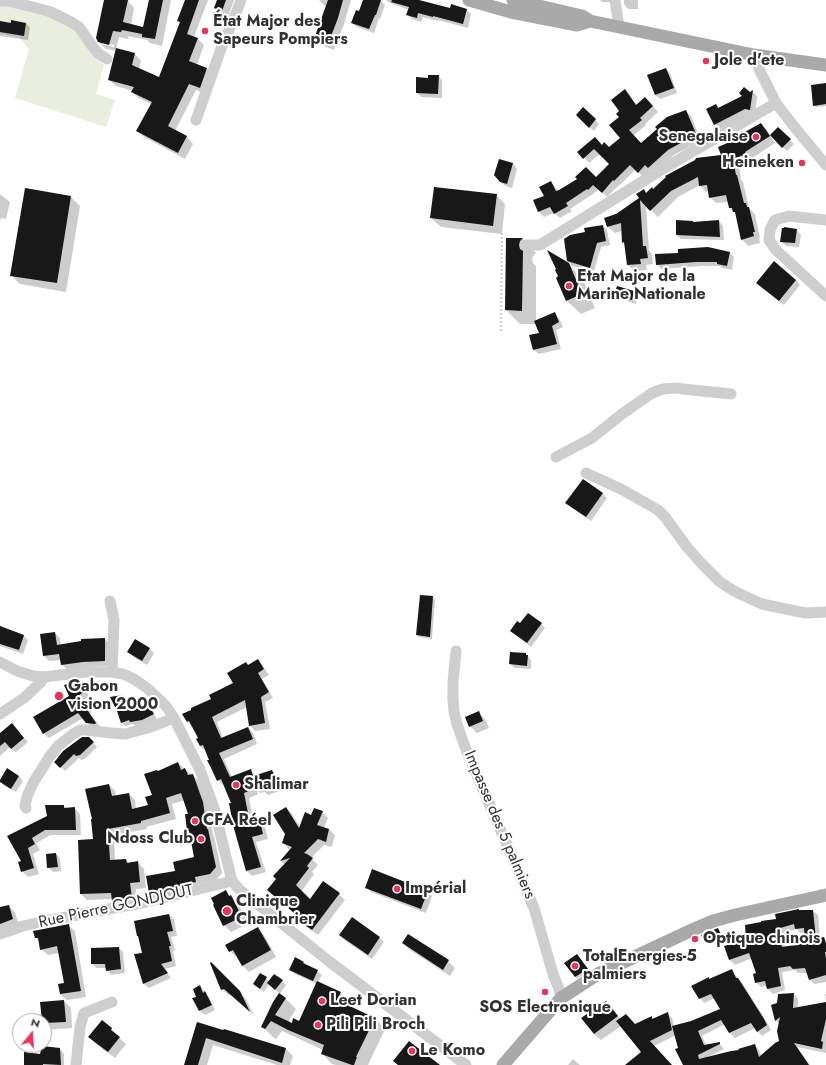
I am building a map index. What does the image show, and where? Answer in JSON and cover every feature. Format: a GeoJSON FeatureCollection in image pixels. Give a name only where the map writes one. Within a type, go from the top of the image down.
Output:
{"type":"FeatureCollection","features":[{"type":"Feature","properties":{"kind":"main road"},"geometry":{"type":"LineString","coordinates":[[469,0],[482,2],[510,12],[577,25],[590,22],[754,55],[826,65]]}},
{"type":"Feature","properties":{"kind":"main road"},"geometry":{"type":"LineString","coordinates":[[516,0],[582,16],[590,22]]}},
{"type":"Feature","properties":{"kind":"main road"},"geometry":{"type":"LineString","coordinates":[[503,1065],[561,998],[598,974],[712,921],[826,895]]}},
{"type":"Feature","properties":{"kind":"street"},"geometry":{"type":"LineString","coordinates":[[196,120],[222,46],[241,0]]}},
{"type":"Feature","properties":{"kind":"street"},"geometry":{"type":"LineString","coordinates":[[615,0],[619,27]]}},
{"type":"Feature","properties":{"kind":"street"},"geometry":{"type":"LineString","coordinates":[[0,1],[7,1],[51,12],[71,22],[79,27],[93,48],[107,59]]}},
{"type":"Feature","properties":{"kind":"street"},"geometry":{"type":"LineString","coordinates":[[754,55],[760,71],[776,103],[826,165]]}},
{"type":"Feature","properties":{"kind":"street"},"geometry":{"type":"LineString","coordinates":[[526,245],[540,245],[637,184],[776,103]]}},
{"type":"Feature","properties":{"kind":"street"},"geometry":{"type":"LineString","coordinates":[[826,220],[788,216],[775,220],[770,230],[769,240],[776,250],[826,296]]}},
{"type":"Feature","properties":{"kind":"street"},"geometry":{"type":"LineString","coordinates":[[556,456],[592,438],[652,393],[663,389],[674,388],[731,394]]}},
{"type":"Feature","properties":{"kind":"street"},"geometry":{"type":"LineString","coordinates":[[586,473],[621,489],[658,510],[696,558],[719,581],[738,593],[770,606],[805,613],[826,612]]}},
{"type":"Feature","properties":{"kind":"street"},"geometry":{"type":"LineString","coordinates":[[110,601],[114,620],[112,672]]}},
{"type":"Feature","properties":{"kind":"street","name":"Impasse des 5 palmiers"},"geometry":{"type":"LineString","coordinates":[[456,651],[453,694],[454,712],[457,724],[465,747],[534,908],[561,998]]}},
{"type":"Feature","properties":{"kind":"street"},"geometry":{"type":"LineString","coordinates":[[0,662],[26,674],[44,677],[85,672],[112,672],[123,674],[141,683],[147,688],[166,706],[190,749],[211,799],[232,881],[244,893],[330,962],[466,1065]]}},
{"type":"Feature","properties":{"kind":"street"},"geometry":{"type":"LineString","coordinates":[[0,714],[24,698],[41,682],[44,677]]}},
{"type":"Feature","properties":{"kind":"street"},"geometry":{"type":"LineString","coordinates":[[26,808],[26,802],[33,783],[50,756],[58,746],[73,734],[80,730],[87,730],[125,734],[151,727],[174,718]]}},
{"type":"Feature","properties":{"kind":"street","name":"Rue Pierre GONDJOUT"},"geometry":{"type":"LineString","coordinates":[[0,934],[40,922],[146,902],[232,881]]}},
{"type":"Feature","properties":{"kind":"street"},"geometry":{"type":"LineString","coordinates":[[76,1065],[80,1028],[84,1013],[112,1002]]}},
{"type":"Feature","properties":{"kind":"path"},"geometry":{"type":"LineString","coordinates":[[501,331],[502,232]]}},
{"type":"Feature","properties":{"kind":"shaded area"},"geometry":{"type":"Polygon","coordinates":[[[0,5],[42,13],[75,28],[90,51],[104,65],[96,94],[115,100],[106,127],[15,98],[29,49],[19,37],[0,34],[0,5]]]}},
{"type":"Feature","properties":{"kind":"building"},"geometry":{"type":"Polygon","coordinates":[[[104,0],[128,0],[123,22],[143,27],[149,0],[163,0],[155,39],[142,37],[142,34],[122,30],[121,32],[113,31],[109,45],[98,42],[96,38],[104,0]]]}},
{"type":"Feature","properties":{"kind":"building"},"geometry":{"type":"Polygon","coordinates":[[[185,0],[199,0],[187,34],[198,38],[189,61],[207,68],[200,88],[189,84],[168,126],[187,136],[178,153],[136,131],[152,102],[131,92],[134,87],[108,80],[116,48],[135,53],[132,65],[159,77],[180,22],[177,21],[185,0]]]}},
{"type":"Feature","properties":{"kind":"building"},"geometry":{"type":"Polygon","coordinates":[[[217,0],[226,0],[222,11],[214,8],[217,0]]]}},
{"type":"Feature","properties":{"kind":"building"},"geometry":{"type":"Polygon","coordinates":[[[328,0],[343,0],[328,44],[314,39],[328,0]]]}},
{"type":"Feature","properties":{"kind":"building"},"geometry":{"type":"Polygon","coordinates":[[[363,0],[381,0],[369,29],[351,23],[356,10],[359,11],[363,0]]]}},
{"type":"Feature","properties":{"kind":"building"},"geometry":{"type":"Polygon","coordinates":[[[392,0],[419,0],[450,8],[451,4],[467,9],[463,24],[418,13],[417,18],[406,15],[409,7],[391,2],[392,0]]]}},
{"type":"Feature","properties":{"kind":"building"},"geometry":{"type":"Polygon","coordinates":[[[11,20],[26,23],[24,36],[0,32],[0,21],[11,23],[11,20]]]}},
{"type":"Feature","properties":{"kind":"building"},"geometry":{"type":"Polygon","coordinates":[[[666,68],[674,88],[655,95],[647,75],[666,68]]]}},
{"type":"Feature","properties":{"kind":"building"},"geometry":{"type":"Polygon","coordinates":[[[428,75],[439,75],[438,94],[416,93],[416,77],[428,78],[428,75]]]}},
{"type":"Feature","properties":{"kind":"building"},"geometry":{"type":"Polygon","coordinates":[[[826,83],[826,104],[813,106],[811,85],[826,83]]]}},
{"type":"Feature","properties":{"kind":"building"},"geometry":{"type":"Polygon","coordinates":[[[744,87],[750,92],[753,90],[750,110],[745,109],[714,125],[706,109],[716,104],[718,108],[742,96],[739,93],[744,87]]]}},
{"type":"Feature","properties":{"kind":"building"},"geometry":{"type":"Polygon","coordinates":[[[625,89],[636,105],[645,97],[653,106],[640,118],[642,120],[629,130],[641,143],[657,129],[655,127],[667,117],[686,110],[697,136],[688,139],[668,150],[648,168],[645,165],[638,173],[630,165],[614,181],[613,180],[602,193],[593,185],[588,190],[587,189],[566,203],[568,206],[554,214],[550,207],[538,212],[533,200],[544,196],[539,187],[551,181],[556,191],[577,179],[575,177],[586,167],[596,177],[609,164],[594,149],[583,159],[577,152],[595,137],[602,145],[604,142],[609,147],[620,138],[609,125],[619,117],[616,114],[619,111],[611,100],[625,89]]]}},
{"type":"Feature","properties":{"kind":"building"},"geometry":{"type":"Polygon","coordinates":[[[583,107],[596,119],[589,128],[576,115],[583,107]]]}},
{"type":"Feature","properties":{"kind":"building"},"geometry":{"type":"Polygon","coordinates":[[[761,123],[770,136],[745,152],[746,154],[733,159],[744,203],[746,203],[747,207],[749,207],[755,232],[753,232],[754,236],[741,240],[735,212],[733,212],[732,208],[729,208],[726,195],[709,198],[707,185],[699,186],[698,177],[671,191],[650,211],[640,200],[643,246],[646,246],[648,258],[640,259],[641,264],[627,265],[624,242],[622,243],[621,223],[607,227],[604,218],[616,214],[639,198],[636,194],[644,189],[646,193],[652,187],[653,189],[666,177],[665,176],[695,160],[696,158],[721,155],[718,147],[737,139],[735,135],[742,131],[743,133],[761,123]]]}},
{"type":"Feature","properties":{"kind":"building"},"geometry":{"type":"Polygon","coordinates":[[[778,127],[791,139],[782,148],[770,135],[778,127]]]}},
{"type":"Feature","properties":{"kind":"building"},"geometry":{"type":"Polygon","coordinates":[[[499,159],[513,163],[507,184],[500,182],[494,175],[499,159]]]}},
{"type":"Feature","properties":{"kind":"building"},"geometry":{"type":"Polygon","coordinates":[[[434,187],[497,194],[493,226],[430,218],[434,187]]]}},
{"type":"Feature","properties":{"kind":"building"},"geometry":{"type":"Polygon","coordinates":[[[25,188],[71,196],[57,283],[10,276],[25,188]]]}},
{"type":"Feature","properties":{"kind":"building"},"geometry":{"type":"Polygon","coordinates":[[[676,220],[693,222],[719,220],[720,237],[676,235],[676,220]]]}},
{"type":"Feature","properties":{"kind":"building"},"geometry":{"type":"Polygon","coordinates":[[[603,225],[606,241],[597,243],[590,268],[567,261],[564,239],[570,235],[585,232],[584,228],[603,225]]]}},
{"type":"Feature","properties":{"kind":"building"},"geometry":{"type":"Polygon","coordinates":[[[782,228],[797,229],[795,243],[780,242],[782,228]]]}},
{"type":"Feature","properties":{"kind":"building"},"geometry":{"type":"Polygon","coordinates":[[[506,238],[523,238],[519,245],[520,249],[523,251],[522,311],[505,310],[506,238]]]}},
{"type":"Feature","properties":{"kind":"building"},"geometry":{"type":"Polygon","coordinates":[[[708,247],[730,252],[727,266],[717,264],[717,262],[656,265],[655,254],[678,253],[678,249],[708,247]]]}},
{"type":"Feature","properties":{"kind":"building","name":"Etat Major de la Marine Nationale"},"geometry":{"type":"Polygon","coordinates":[[[547,250],[569,263],[582,294],[566,301],[556,278],[558,276],[555,270],[556,269],[547,250]]]}},
{"type":"Feature","properties":{"kind":"building"},"geometry":{"type":"Polygon","coordinates":[[[774,261],[796,280],[779,301],[756,283],[774,261]]]}},
{"type":"Feature","properties":{"kind":"building"},"geometry":{"type":"Polygon","coordinates":[[[617,286],[634,291],[632,300],[614,295],[617,286]]]}},
{"type":"Feature","properties":{"kind":"building"},"geometry":{"type":"Polygon","coordinates":[[[555,312],[559,322],[552,326],[557,344],[533,350],[529,335],[539,333],[534,321],[555,312]]]}},
{"type":"Feature","properties":{"kind":"building"},"geometry":{"type":"Polygon","coordinates":[[[583,479],[603,493],[586,517],[565,503],[583,479]]]}},
{"type":"Feature","properties":{"kind":"building"},"geometry":{"type":"Polygon","coordinates":[[[420,595],[433,596],[430,637],[416,635],[420,595]]]}},
{"type":"Feature","properties":{"kind":"building"},"geometry":{"type":"Polygon","coordinates":[[[528,613],[542,623],[527,643],[510,631],[517,621],[520,623],[528,613]]]}},
{"type":"Feature","properties":{"kind":"building"},"geometry":{"type":"Polygon","coordinates":[[[0,626],[24,635],[19,650],[0,644],[0,626]]]}},
{"type":"Feature","properties":{"kind":"building"},"geometry":{"type":"Polygon","coordinates":[[[55,632],[57,645],[81,641],[81,639],[105,638],[105,661],[61,665],[59,654],[43,656],[40,634],[55,632]]]}},
{"type":"Feature","properties":{"kind":"building"},"geometry":{"type":"Polygon","coordinates":[[[135,639],[150,648],[142,661],[127,652],[135,639]]]}},
{"type":"Feature","properties":{"kind":"building"},"geometry":{"type":"Polygon","coordinates":[[[510,652],[526,653],[526,655],[528,655],[527,666],[509,664],[510,652]]]}},
{"type":"Feature","properties":{"kind":"building"},"geometry":{"type":"Polygon","coordinates":[[[258,659],[264,669],[258,673],[269,692],[261,697],[265,723],[249,726],[245,700],[212,717],[221,738],[248,727],[253,739],[219,753],[230,777],[251,769],[253,776],[272,770],[278,784],[262,790],[260,786],[254,789],[252,786],[253,789],[244,793],[250,823],[260,821],[263,834],[252,837],[261,867],[246,871],[233,825],[229,803],[231,803],[221,779],[217,781],[207,760],[209,760],[203,745],[200,746],[196,739],[198,738],[189,721],[187,722],[182,714],[211,699],[209,695],[233,683],[227,673],[246,662],[248,665],[258,659]]]}},
{"type":"Feature","properties":{"kind":"building"},"geometry":{"type":"Polygon","coordinates":[[[79,680],[84,692],[79,695],[96,723],[86,723],[78,713],[43,734],[33,717],[69,696],[64,685],[79,680]]]}},
{"type":"Feature","properties":{"kind":"building"},"geometry":{"type":"Polygon","coordinates":[[[122,695],[125,702],[144,698],[154,714],[142,720],[130,722],[129,720],[121,723],[110,697],[122,695]]]}},
{"type":"Feature","properties":{"kind":"building"},"geometry":{"type":"Polygon","coordinates":[[[479,711],[483,721],[469,727],[465,717],[479,711]]]}},
{"type":"Feature","properties":{"kind":"building"},"geometry":{"type":"Polygon","coordinates":[[[12,723],[24,738],[11,749],[5,742],[0,746],[0,733],[12,723]]]}},
{"type":"Feature","properties":{"kind":"building"},"geometry":{"type":"Polygon","coordinates":[[[82,737],[89,737],[94,742],[80,755],[76,756],[74,754],[60,768],[54,762],[63,751],[82,737]]]}},
{"type":"Feature","properties":{"kind":"building"},"geometry":{"type":"Polygon","coordinates":[[[178,762],[181,770],[185,768],[188,775],[193,774],[203,802],[207,829],[216,867],[210,874],[195,877],[196,882],[149,893],[146,876],[175,871],[173,862],[194,857],[189,831],[187,831],[185,814],[188,814],[181,793],[166,798],[170,813],[141,821],[141,823],[108,829],[110,860],[126,859],[127,863],[138,861],[140,882],[130,883],[132,898],[112,901],[111,893],[80,894],[78,840],[93,839],[92,819],[85,789],[109,784],[112,796],[129,793],[132,809],[148,805],[145,797],[152,795],[144,774],[158,771],[178,762]]]}},
{"type":"Feature","properties":{"kind":"building"},"geometry":{"type":"Polygon","coordinates":[[[7,768],[19,776],[11,789],[0,782],[7,768]]]}},
{"type":"Feature","properties":{"kind":"building"},"geometry":{"type":"Polygon","coordinates":[[[45,805],[64,805],[64,808],[75,807],[76,830],[45,830],[32,838],[35,844],[28,848],[34,868],[21,872],[18,862],[21,861],[7,836],[47,816],[45,805]]]}},
{"type":"Feature","properties":{"kind":"building"},"geometry":{"type":"Polygon","coordinates":[[[286,807],[299,828],[305,812],[311,815],[314,808],[323,811],[317,825],[329,829],[326,842],[318,839],[304,853],[313,858],[307,866],[309,868],[296,885],[310,899],[323,881],[340,893],[312,930],[299,921],[301,919],[267,890],[276,879],[273,876],[290,858],[280,861],[292,847],[282,843],[285,834],[273,815],[286,807]]]}},
{"type":"Feature","properties":{"kind":"building"},"geometry":{"type":"Polygon","coordinates":[[[56,853],[58,867],[47,868],[46,854],[56,853]]]}},
{"type":"Feature","properties":{"kind":"building","name":"Impérial"},"geometry":{"type":"Polygon","coordinates":[[[372,869],[428,891],[421,909],[365,888],[372,869]]]}},
{"type":"Feature","properties":{"kind":"building","name":"Clinique Chambrier"},"geometry":{"type":"Polygon","coordinates":[[[226,890],[229,896],[231,895],[242,917],[223,926],[211,898],[226,890]]]}},
{"type":"Feature","properties":{"kind":"building"},"geometry":{"type":"Polygon","coordinates":[[[9,905],[13,919],[0,924],[0,907],[9,905]]]}},
{"type":"Feature","properties":{"kind":"building"},"geometry":{"type":"Polygon","coordinates":[[[799,909],[813,910],[816,939],[824,937],[826,944],[826,975],[809,980],[805,968],[793,969],[790,966],[778,968],[781,986],[767,989],[765,981],[755,983],[753,974],[756,973],[749,953],[729,960],[724,946],[746,940],[745,925],[776,919],[775,914],[799,909]],[[794,924],[777,929],[782,947],[805,943],[804,928],[795,929],[794,924]]]}},
{"type":"Feature","properties":{"kind":"building"},"geometry":{"type":"Polygon","coordinates":[[[169,914],[173,931],[167,932],[171,946],[169,946],[172,961],[161,964],[168,973],[143,984],[134,954],[142,953],[134,921],[169,914]]]}},
{"type":"Feature","properties":{"kind":"building"},"geometry":{"type":"Polygon","coordinates":[[[352,917],[380,937],[368,955],[339,935],[352,917]]]}},
{"type":"Feature","properties":{"kind":"building"},"geometry":{"type":"Polygon","coordinates":[[[69,924],[81,991],[60,994],[58,984],[64,983],[57,946],[40,950],[38,938],[35,938],[33,931],[69,924]]]}},
{"type":"Feature","properties":{"kind":"building"},"geometry":{"type":"Polygon","coordinates":[[[258,927],[271,950],[242,966],[233,950],[229,952],[225,945],[258,927]]]}},
{"type":"Feature","properties":{"kind":"building"},"geometry":{"type":"Polygon","coordinates":[[[718,928],[722,937],[711,941],[710,939],[704,942],[701,935],[718,928]]]}},
{"type":"Feature","properties":{"kind":"building"},"geometry":{"type":"Polygon","coordinates":[[[408,934],[449,960],[443,970],[402,943],[408,934]]]}},
{"type":"Feature","properties":{"kind":"building"},"geometry":{"type":"Polygon","coordinates":[[[119,947],[121,969],[106,971],[105,964],[91,964],[91,948],[119,947]]]}},
{"type":"Feature","properties":{"kind":"building"},"geometry":{"type":"Polygon","coordinates":[[[577,954],[588,969],[575,977],[564,963],[577,954]]]}},
{"type":"Feature","properties":{"kind":"building"},"geometry":{"type":"Polygon","coordinates":[[[295,957],[304,962],[303,963],[318,970],[313,981],[289,970],[295,957]]]}},
{"type":"Feature","properties":{"kind":"building"},"geometry":{"type":"Polygon","coordinates":[[[211,962],[240,991],[250,1012],[224,989],[221,990],[210,963],[211,962]]]}},
{"type":"Feature","properties":{"kind":"building"},"geometry":{"type":"Polygon","coordinates":[[[732,969],[736,978],[738,978],[767,1025],[757,1032],[751,1023],[729,1033],[721,1020],[698,1031],[704,1045],[720,1042],[720,1044],[698,1055],[699,1059],[739,1050],[738,1049],[755,1044],[759,1057],[779,1041],[777,1031],[780,1017],[775,1021],[771,1005],[777,1003],[778,994],[794,993],[793,1008],[826,1002],[826,1019],[821,1041],[823,1042],[822,1049],[794,1043],[809,1065],[683,1065],[675,1049],[678,1048],[672,1026],[691,1021],[720,1009],[711,994],[699,999],[691,986],[709,977],[709,979],[732,969]]]}},
{"type":"Feature","properties":{"kind":"building"},"geometry":{"type":"Polygon","coordinates":[[[260,973],[267,977],[260,989],[253,984],[260,973]]]}},
{"type":"Feature","properties":{"kind":"building"},"geometry":{"type":"Polygon","coordinates":[[[274,974],[283,980],[275,990],[267,983],[274,974]]]}},
{"type":"Feature","properties":{"kind":"building"},"geometry":{"type":"Polygon","coordinates":[[[317,981],[341,992],[337,1000],[375,1018],[356,1057],[354,1065],[321,1054],[324,1045],[271,1021],[265,1029],[261,1027],[279,993],[286,998],[275,1015],[292,1023],[293,1018],[299,1021],[317,981]]]}},
{"type":"Feature","properties":{"kind":"building"},"geometry":{"type":"Polygon","coordinates":[[[200,985],[203,993],[205,991],[212,1005],[199,1011],[192,998],[196,997],[193,989],[200,985]]]}},
{"type":"Feature","properties":{"kind":"building"},"geometry":{"type":"Polygon","coordinates":[[[64,1000],[66,1022],[52,1023],[52,1013],[41,1013],[40,1002],[64,1000]]]}},
{"type":"Feature","properties":{"kind":"building"},"geometry":{"type":"Polygon","coordinates":[[[606,1001],[618,1016],[594,1034],[581,1018],[606,1001]]]}},
{"type":"Feature","properties":{"kind":"building"},"geometry":{"type":"Polygon","coordinates":[[[668,1012],[672,1030],[650,1041],[672,1065],[625,1065],[641,1052],[616,1021],[626,1014],[635,1024],[652,1016],[652,1019],[668,1012]]]}},
{"type":"Feature","properties":{"kind":"building"},"geometry":{"type":"Polygon","coordinates":[[[102,1020],[120,1037],[108,1052],[88,1037],[102,1020]]]}},
{"type":"Feature","properties":{"kind":"building"},"geometry":{"type":"Polygon","coordinates":[[[197,1022],[286,1048],[282,1063],[206,1038],[198,1065],[184,1065],[197,1022]]]}},
{"type":"Feature","properties":{"kind":"building","name":"Le Komo"},"geometry":{"type":"Polygon","coordinates":[[[409,1041],[440,1065],[398,1065],[393,1061],[409,1041]]]}},
{"type":"Feature","properties":{"kind":"building"},"geometry":{"type":"Polygon","coordinates":[[[52,1047],[60,1048],[61,1065],[24,1065],[24,1053],[52,1053],[52,1047]]]}},
{"type":"Feature","properties":{"kind":"place","name":"État Major des Sapeurs Pompiers"},"geometry":{"type":"Point","coordinates":[205,31]}},
{"type":"Feature","properties":{"kind":"place","name":"Jole d'ete"},"geometry":{"type":"Point","coordinates":[706,61]}},
{"type":"Feature","properties":{"kind":"place","name":"Senegalaise"},"geometry":{"type":"Point","coordinates":[756,137]}},
{"type":"Feature","properties":{"kind":"place","name":"Heineken"},"geometry":{"type":"Point","coordinates":[802,163]}},
{"type":"Feature","properties":{"kind":"place","name":"Etat Major de la Marine Nationale"},"geometry":{"type":"Point","coordinates":[569,286]}},
{"type":"Feature","properties":{"kind":"place","name":"Gabon vision 2000"},"geometry":{"type":"Point","coordinates":[59,696]}},
{"type":"Feature","properties":{"kind":"place","name":"Shalimar"},"geometry":{"type":"Point","coordinates":[236,785]}},
{"type":"Feature","properties":{"kind":"place","name":"CFA Réel"},"geometry":{"type":"Point","coordinates":[195,821]}},
{"type":"Feature","properties":{"kind":"place","name":"Ndoss Club"},"geometry":{"type":"Point","coordinates":[201,839]}},
{"type":"Feature","properties":{"kind":"place","name":"Impérial"},"geometry":{"type":"Point","coordinates":[397,889]}},
{"type":"Feature","properties":{"kind":"place","name":"Clinique Chambrier"},"geometry":{"type":"Point","coordinates":[227,911]}},
{"type":"Feature","properties":{"kind":"place","name":"Optique chinois"},"geometry":{"type":"Point","coordinates":[695,939]}},
{"type":"Feature","properties":{"kind":"place","name":"TotalEnergies-5 palmiers"},"geometry":{"type":"Point","coordinates":[575,966]}},
{"type":"Feature","properties":{"kind":"place","name":"SOS Electronique"},"geometry":{"type":"Point","coordinates":[545,992]}},
{"type":"Feature","properties":{"kind":"place","name":"Leet Dorian"},"geometry":{"type":"Point","coordinates":[322,1001]}},
{"type":"Feature","properties":{"kind":"place","name":"Pili Pili Broch"},"geometry":{"type":"Point","coordinates":[318,1025]}},
{"type":"Feature","properties":{"kind":"place","name":"Le Komo"},"geometry":{"type":"Point","coordinates":[412,1051]}}]}
